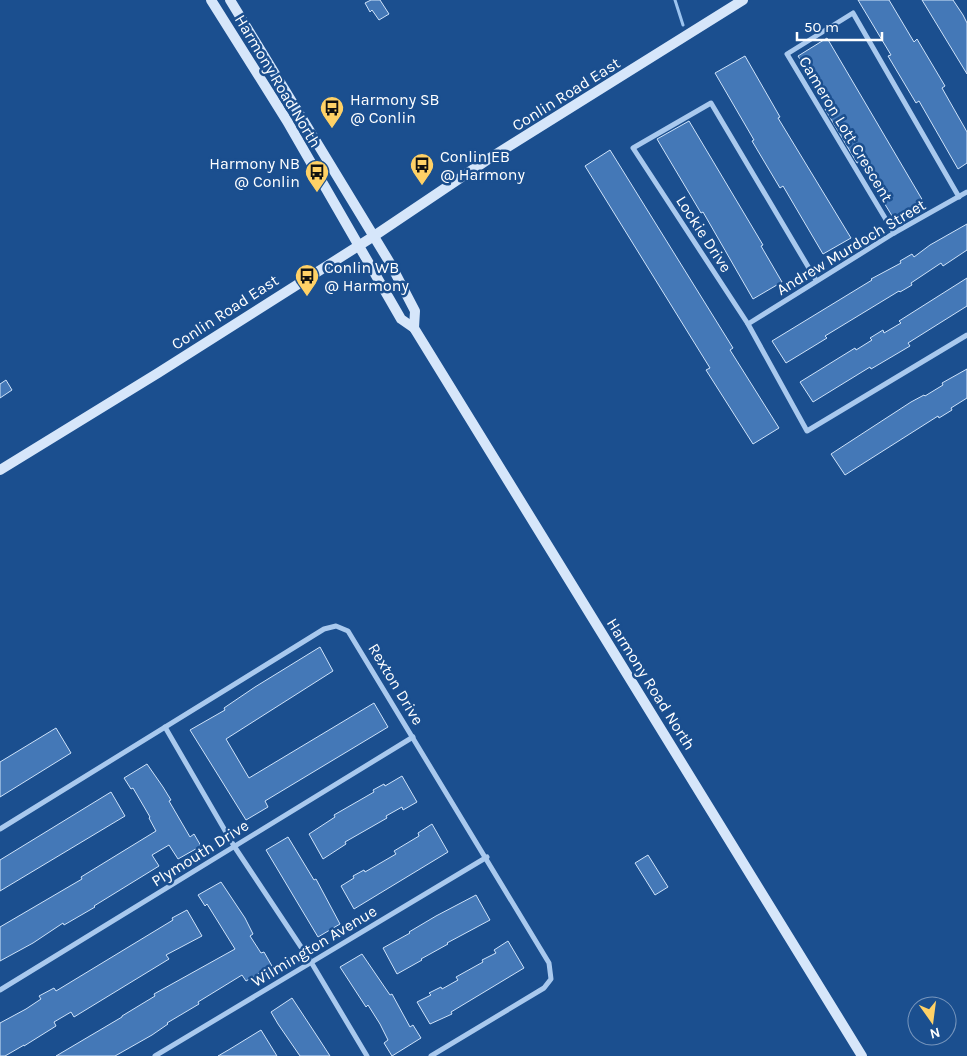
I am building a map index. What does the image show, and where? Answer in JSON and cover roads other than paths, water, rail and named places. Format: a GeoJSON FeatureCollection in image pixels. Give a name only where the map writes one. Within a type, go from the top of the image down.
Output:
{"type":"FeatureCollection","features":[{"type":"Feature","properties":{"kind":"main road","name":"Harmony Road North"},"geometry":{"type":"LineString","coordinates":[[211,0],[287,121],[401,319],[414,328],[862,1056]]}},
{"type":"Feature","properties":{"kind":"main road","name":"Harmony Road North"},"geometry":{"type":"LineString","coordinates":[[230,0],[374,236],[416,311],[414,328]]}},
{"type":"Feature","properties":{"kind":"main road","name":"Conlin Road East"},"geometry":{"type":"LineString","coordinates":[[0,470],[158,373],[374,236],[490,158],[743,0]]}},
{"type":"Feature","properties":{"kind":"street","name":"Cameron Lott Crescent"},"geometry":{"type":"LineString","coordinates":[[894,234],[787,54],[852,13],[959,197]]}},
{"type":"Feature","properties":{"kind":"street","name":"Lockie Drive"},"geometry":{"type":"LineString","coordinates":[[816,280],[711,103],[633,148],[748,324],[807,431],[967,335]]}},
{"type":"Feature","properties":{"kind":"street","name":"Andrew Murdoch Street"},"geometry":{"type":"LineString","coordinates":[[748,324],[816,280],[967,192]]}},
{"type":"Feature","properties":{"kind":"street","name":"Rexton Drive"},"geometry":{"type":"LineString","coordinates":[[0,829],[324,629],[336,626],[348,631],[549,963],[551,979],[544,988],[431,1056]]}},
{"type":"Feature","properties":{"kind":"street"},"geometry":{"type":"LineString","coordinates":[[164,727],[234,846],[311,962],[367,1056]]}},
{"type":"Feature","properties":{"kind":"street","name":"Plymouth Drive"},"geometry":{"type":"LineString","coordinates":[[0,990],[413,736]]}},
{"type":"Feature","properties":{"kind":"street","name":"Wilmington Avenue"},"geometry":{"type":"LineString","coordinates":[[155,1056],[486,857]]}},
{"type":"Feature","properties":{"kind":"waterway"},"geometry":{"type":"LineString","coordinates":[[675,0],[683,25]]}},
{"type":"Feature","properties":{"kind":"place","name":"Harmony SB @ Conlin"},"geometry":{"type":"Point","coordinates":[332,129]}},
{"type":"Feature","properties":{"kind":"place","name":"Conlin EB @ Harmony"},"geometry":{"type":"Point","coordinates":[422,186]}},
{"type":"Feature","properties":{"kind":"place","name":"Harmony NB @ Conlin"},"geometry":{"type":"Point","coordinates":[317,193]}},
{"type":"Feature","properties":{"kind":"place","name":"Conlin WB @ Harmony"},"geometry":{"type":"Point","coordinates":[307,297]}}]}
